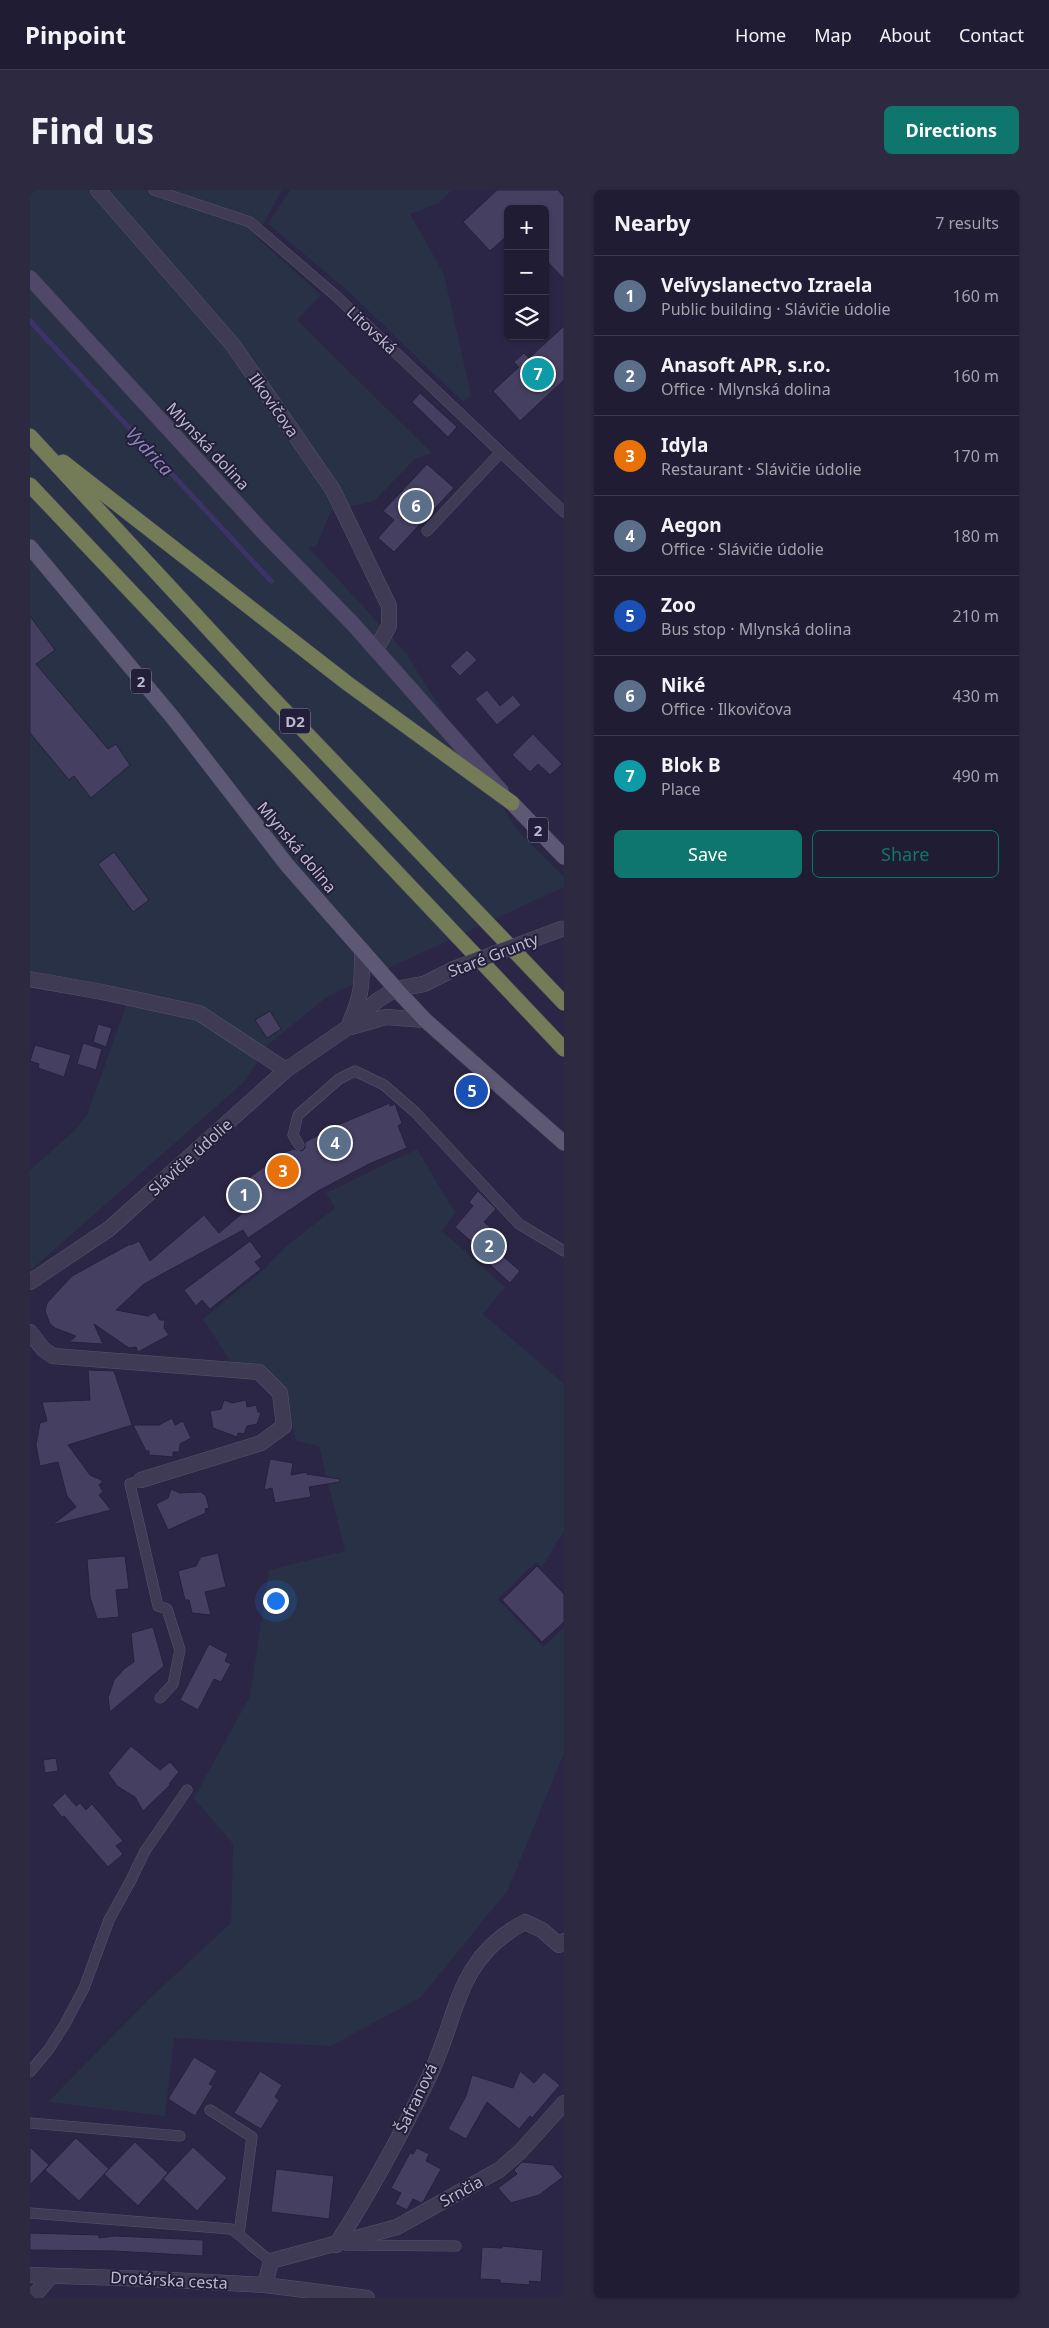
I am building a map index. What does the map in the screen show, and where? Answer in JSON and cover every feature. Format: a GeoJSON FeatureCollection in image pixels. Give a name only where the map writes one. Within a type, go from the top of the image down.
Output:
{"type":"FeatureCollection","features":[{"type":"Feature","properties":{"kind":"highway"},"geometry":{"type":"LineString","coordinates":[[30,436],[347,683],[512,803]]}},
{"type":"Feature","properties":{"kind":"highway","name":"D2"},"geometry":{"type":"LineString","coordinates":[[30,436],[265,690],[564,1003]]}},
{"type":"Feature","properties":{"kind":"highway","name":"D2"},"geometry":{"type":"LineString","coordinates":[[30,485],[564,1049]]}},
{"type":"Feature","properties":{"kind":"main road","name":"Mlynská dolina"},"geometry":{"type":"LineString","coordinates":[[30,278],[265,534],[376,649],[512,803],[564,857]]}},
{"type":"Feature","properties":{"kind":"main road","name":"Mlynská dolina"},"geometry":{"type":"LineString","coordinates":[[30,547],[174,719],[287,865],[396,989],[424,1020],[564,1143]]}},
{"type":"Feature","properties":{"kind":"street","name":"Ilkovičova"},"geometry":{"type":"LineString","coordinates":[[98,190],[233,345],[333,490],[389,606],[390,626],[376,649]]}},
{"type":"Feature","properties":{"kind":"street","name":"Staré Grunty"},"geometry":{"type":"LineString","coordinates":[[396,989],[424,984],[483,957],[564,928]]}},
{"type":"Feature","properties":{"kind":"street","name":"Slávičie údolie"},"geometry":{"type":"LineString","coordinates":[[347,1028],[359,1004],[362,988],[362,950]]}},
{"type":"Feature","properties":{"kind":"street"},"geometry":{"type":"LineString","coordinates":[[30,979],[199,1013],[286,1070]]}},
{"type":"Feature","properties":{"kind":"street","name":"Staré Grunty"},"geometry":{"type":"LineString","coordinates":[[408,1002],[424,984]]}},
{"type":"Feature","properties":{"kind":"street","name":"Slávičie údolie"},"geometry":{"type":"LineString","coordinates":[[30,1282],[108,1229],[286,1070],[347,1028],[378,1000],[396,989]]}},
{"type":"Feature","properties":{"kind":"street","name":"Slávičie údolie"},"geometry":{"type":"LineString","coordinates":[[347,1028],[386,1017],[408,1002]]}},
{"type":"Feature","properties":{"kind":"street","name":"Slávičie údolie"},"geometry":{"type":"LineString","coordinates":[[386,1017],[424,1020]]}},
{"type":"Feature","properties":{"kind":"street"},"geometry":{"type":"LineString","coordinates":[[30,1332],[43,1349],[53,1356],[259,1372],[280,1393],[284,1426],[261,1444],[141,1480]]}},
{"type":"Feature","properties":{"kind":"street","name":"Šafranová"},"geometry":{"type":"LineString","coordinates":[[336,2245],[356,2213],[429,2077],[462,1986],[474,1964],[510,1930],[525,1922],[542,1930],[559,1945],[564,1941]]}},
{"type":"Feature","properties":{"kind":"street","name":"Srnčia"},"geometry":{"type":"LineString","coordinates":[[336,2245],[397,2227],[499,2170],[520,2152],[564,2103]]}},
{"type":"Feature","properties":{"kind":"street"},"geometry":{"type":"LineString","coordinates":[[265,2285],[271,2260],[336,2245]]}},
{"type":"Feature","properties":{"kind":"street","name":"Drotárska cesta"},"geometry":{"type":"LineString","coordinates":[[30,2275],[265,2285],[367,2298]]}},
{"type":"Feature","properties":{"kind":"street"},"geometry":{"type":"LineString","coordinates":[[32,2298],[51,2276]]}},
{"type":"Feature","properties":{"kind":"lane","name":"Litovská"},"geometry":{"type":"LineString","coordinates":[[154,190],[250,222],[336,296],[564,512]]}},
{"type":"Feature","properties":{"kind":"lane"},"geometry":{"type":"LineString","coordinates":[[427,531],[501,452]]}},
{"type":"Feature","properties":{"kind":"lane"},"geometry":{"type":"LineString","coordinates":[[299,1145],[293,1135],[298,1115],[339,1079],[355,1070],[384,1085],[415,1112],[520,1224],[564,1250]]}},
{"type":"Feature","properties":{"kind":"lane"},"geometry":{"type":"LineString","coordinates":[[141,1480],[130,1484],[132,1494],[158,1606],[167,1609],[180,1650],[173,1684],[160,1698]]}},
{"type":"Feature","properties":{"kind":"lane"},"geometry":{"type":"LineString","coordinates":[[30,2072],[50,2050],[65,2024],[84,1988],[109,1920],[132,1880],[145,1851],[187,1790]]}},
{"type":"Feature","properties":{"kind":"lane"},"geometry":{"type":"LineString","coordinates":[[210,2110],[252,2137],[239,2234]]}},
{"type":"Feature","properties":{"kind":"lane"},"geometry":{"type":"LineString","coordinates":[[30,2123],[180,2136]]}},
{"type":"Feature","properties":{"kind":"lane"},"geometry":{"type":"LineString","coordinates":[[30,2213],[231,2229],[239,2234],[255,2251],[271,2260]]}},
{"type":"Feature","properties":{"kind":"lane"},"geometry":{"type":"LineString","coordinates":[[336,2245],[456,2246]]}},
{"type":"Feature","properties":{"kind":"shaded area"},"geometry":{"type":"Polygon","coordinates":[[[30,190],[282,190],[256,237],[321,295],[297,320],[432,453],[415,459],[374,501],[331,511],[316,547],[308,547],[406,653],[517,830],[564,877],[564,887],[328,996],[269,1044],[243,1083],[30,1271],[30,1170],[75,1130],[87,1115],[130,995],[30,970],[30,190]]]}},
{"type":"Feature","properties":{"kind":"shaded area"},"geometry":{"type":"Polygon","coordinates":[[[290,190],[452,190],[439,203],[410,214],[444,274],[471,395],[463,402],[349,292],[268,224],[290,190]]]}},
{"type":"Feature","properties":{"kind":"shaded area"},"geometry":{"type":"Polygon","coordinates":[[[417,1149],[455,1213],[442,1231],[505,1287],[483,1314],[564,1384],[564,1531],[542,1567],[536,1562],[498,1599],[543,1647],[564,1627],[564,1753],[508,1890],[421,1997],[331,2046],[174,2038],[165,2116],[48,2102],[150,1998],[231,1923],[233,1844],[194,1798],[250,1696],[269,1570],[345,1551],[319,1446],[296,1441],[284,1390],[231,1362],[203,1319],[262,1271],[284,1248],[335,1208],[326,1193],[417,1149]]]}},
{"type":"Feature","properties":{"kind":"building"},"geometry":{"type":"Polygon","coordinates":[[[497,190],[558,190],[564,197],[564,279],[549,263],[549,205],[504,205],[504,239],[490,251],[463,222],[497,190]]]}},
{"type":"Feature","properties":{"kind":"building"},"geometry":{"type":"Polygon","coordinates":[[[564,326],[564,380],[520,421],[493,391],[519,367],[514,362],[524,353],[529,358],[564,326]]]}},
{"type":"Feature","properties":{"kind":"building"},"geometry":{"type":"Polygon","coordinates":[[[420,393],[457,427],[448,437],[412,402],[420,393]]]}},
{"type":"Feature","properties":{"kind":"building"},"geometry":{"type":"Polygon","coordinates":[[[427,464],[454,488],[394,552],[378,538],[394,520],[383,511],[427,464]]]}},
{"type":"Feature","properties":{"kind":"building"},"geometry":{"type":"Polygon","coordinates":[[[30,616],[55,650],[36,664],[108,749],[116,744],[130,765],[91,798],[74,776],[69,780],[30,733],[30,616]]]}},
{"type":"Feature","properties":{"kind":"building"},"geometry":{"type":"Polygon","coordinates":[[[467,650],[477,660],[460,676],[450,666],[467,650]]]}},
{"type":"Feature","properties":{"kind":"building"},"geometry":{"type":"Polygon","coordinates":[[[487,690],[500,706],[513,695],[521,705],[497,725],[475,699],[487,690]]]}},
{"type":"Feature","properties":{"kind":"building"},"geometry":{"type":"Polygon","coordinates":[[[533,734],[562,764],[550,775],[538,764],[530,772],[512,755],[533,734]]]}},
{"type":"Feature","properties":{"kind":"building"},"geometry":{"type":"Polygon","coordinates":[[[114,852],[149,900],[133,912],[98,864],[114,852]]]}},
{"type":"Feature","properties":{"kind":"building"},"geometry":{"type":"Polygon","coordinates":[[[270,1011],[281,1029],[267,1038],[255,1020],[270,1011]]]}},
{"type":"Feature","properties":{"kind":"building"},"geometry":{"type":"Polygon","coordinates":[[[98,1024],[112,1028],[106,1047],[93,1042],[98,1024]]]}},
{"type":"Feature","properties":{"kind":"building"},"geometry":{"type":"Polygon","coordinates":[[[83,1043],[102,1049],[96,1070],[77,1064],[83,1043]]]}},
{"type":"Feature","properties":{"kind":"building"},"geometry":{"type":"Polygon","coordinates":[[[35,1045],[71,1055],[64,1077],[38,1068],[39,1064],[30,1061],[35,1045]]]}},
{"type":"Feature","properties":{"kind":"building"},"geometry":{"type":"Polygon","coordinates":[[[390,1103],[390,1106],[395,1104],[402,1123],[398,1126],[407,1148],[369,1164],[318,1191],[248,1238],[243,1230],[144,1284],[116,1310],[148,1316],[155,1312],[160,1320],[165,1320],[164,1328],[169,1335],[138,1352],[136,1347],[129,1348],[94,1324],[103,1344],[69,1342],[76,1336],[55,1328],[50,1324],[45,1311],[47,1303],[72,1276],[130,1244],[139,1241],[150,1261],[204,1215],[219,1233],[245,1211],[230,1191],[284,1153],[293,1149],[302,1151],[305,1148],[305,1142],[340,1124],[390,1103]]]}},
{"type":"Feature","properties":{"kind":"building"},"geometry":{"type":"Polygon","coordinates":[[[478,1191],[496,1209],[484,1222],[506,1241],[497,1251],[520,1271],[510,1283],[487,1262],[490,1258],[455,1227],[473,1206],[469,1202],[478,1191]]]}},
{"type":"Feature","properties":{"kind":"building"},"geometry":{"type":"Polygon","coordinates":[[[250,1241],[262,1257],[255,1262],[261,1269],[210,1309],[202,1300],[196,1306],[184,1290],[250,1241]]]}},
{"type":"Feature","properties":{"kind":"building"},"geometry":{"type":"Polygon","coordinates":[[[88,1370],[114,1371],[132,1425],[68,1445],[90,1475],[103,1481],[99,1485],[103,1492],[99,1495],[111,1510],[52,1525],[76,1507],[67,1496],[58,1462],[40,1466],[36,1445],[40,1423],[47,1421],[42,1402],[90,1400],[88,1370]]]}},
{"type":"Feature","properties":{"kind":"building"},"geometry":{"type":"Polygon","coordinates":[[[224,1400],[232,1403],[246,1400],[247,1407],[256,1405],[258,1412],[261,1413],[257,1424],[247,1426],[244,1434],[238,1433],[237,1437],[213,1428],[210,1411],[221,1409],[224,1400]]]}},
{"type":"Feature","properties":{"kind":"building"},"geometry":{"type":"Polygon","coordinates":[[[172,1418],[175,1425],[183,1421],[191,1438],[180,1444],[179,1452],[173,1452],[173,1457],[149,1455],[149,1451],[146,1451],[133,1425],[159,1425],[172,1418]]]}},
{"type":"Feature","properties":{"kind":"building"},"geometry":{"type":"Polygon","coordinates":[[[270,1459],[293,1463],[291,1475],[307,1472],[307,1474],[340,1479],[340,1482],[309,1487],[311,1497],[275,1503],[272,1488],[264,1490],[270,1459]]]}},
{"type":"Feature","properties":{"kind":"building"},"geometry":{"type":"Polygon","coordinates":[[[171,1489],[180,1493],[201,1492],[206,1496],[209,1508],[205,1509],[206,1513],[168,1530],[156,1504],[168,1498],[171,1489]]]}},
{"type":"Feature","properties":{"kind":"building"},"geometry":{"type":"Polygon","coordinates":[[[218,1553],[226,1587],[205,1592],[211,1615],[192,1613],[189,1600],[185,1600],[178,1571],[196,1566],[201,1557],[218,1553]]]}},
{"type":"Feature","properties":{"kind":"building"},"geometry":{"type":"Polygon","coordinates":[[[125,1556],[129,1589],[116,1590],[119,1617],[97,1619],[90,1597],[87,1559],[125,1556]]]}},
{"type":"Feature","properties":{"kind":"building"},"geometry":{"type":"Polygon","coordinates":[[[537,1566],[564,1594],[564,1622],[542,1642],[502,1600],[537,1566]]]}},
{"type":"Feature","properties":{"kind":"building"},"geometry":{"type":"Polygon","coordinates":[[[153,1627],[164,1666],[110,1712],[108,1698],[114,1680],[125,1668],[134,1662],[131,1633],[153,1627]]]}},
{"type":"Feature","properties":{"kind":"building"},"geometry":{"type":"Polygon","coordinates":[[[209,1644],[228,1654],[225,1661],[231,1664],[221,1682],[214,1679],[198,1710],[180,1700],[209,1644]]]}},
{"type":"Feature","properties":{"kind":"building"},"geometry":{"type":"Polygon","coordinates":[[[131,1746],[160,1770],[170,1762],[179,1772],[170,1785],[143,1811],[135,1797],[117,1786],[108,1773],[131,1746]]]}},
{"type":"Feature","properties":{"kind":"building"},"geometry":{"type":"Polygon","coordinates":[[[56,1758],[58,1771],[45,1773],[43,1760],[56,1758]]]}},
{"type":"Feature","properties":{"kind":"building"},"geometry":{"type":"Polygon","coordinates":[[[65,1793],[76,1806],[80,1803],[86,1810],[92,1804],[123,1841],[116,1846],[123,1854],[108,1867],[64,1816],[62,1817],[52,1805],[65,1793]]]}},
{"type":"Feature","properties":{"kind":"building"},"geometry":{"type":"Polygon","coordinates":[[[194,2057],[217,2071],[209,2084],[213,2086],[195,2116],[168,2099],[194,2057]]]}},
{"type":"Feature","properties":{"kind":"building"},"geometry":{"type":"Polygon","coordinates":[[[260,2071],[282,2085],[275,2097],[279,2100],[261,2129],[234,2113],[260,2071]]]}},
{"type":"Feature","properties":{"kind":"building"},"geometry":{"type":"Polygon","coordinates":[[[520,2071],[534,2083],[544,2072],[560,2085],[532,2118],[530,2116],[519,2129],[487,2102],[466,2139],[448,2129],[466,2096],[472,2075],[513,2088],[520,2071]]]}},
{"type":"Feature","properties":{"kind":"building"},"geometry":{"type":"Polygon","coordinates":[[[76,2138],[109,2169],[79,2201],[45,2170],[76,2138]]]}},
{"type":"Feature","properties":{"kind":"building"},"geometry":{"type":"Polygon","coordinates":[[[135,2142],[168,2173],[138,2206],[104,2174],[135,2142]]]}},
{"type":"Feature","properties":{"kind":"building"},"geometry":{"type":"Polygon","coordinates":[[[30,2147],[49,2165],[30,2185],[30,2147]]]}},
{"type":"Feature","properties":{"kind":"building"},"geometry":{"type":"Polygon","coordinates":[[[193,2147],[227,2178],[197,2211],[163,2179],[193,2147]]]}},
{"type":"Feature","properties":{"kind":"building"},"geometry":{"type":"Polygon","coordinates":[[[417,2148],[429,2154],[426,2161],[441,2169],[423,2202],[421,2203],[413,2199],[407,2210],[395,2204],[401,2193],[391,2188],[410,2153],[413,2154],[417,2148]]]}},
{"type":"Feature","properties":{"kind":"building"},"geometry":{"type":"Polygon","coordinates":[[[522,2162],[553,2165],[563,2177],[539,2195],[511,2203],[498,2188],[517,2174],[514,2170],[522,2162]]]}},
{"type":"Feature","properties":{"kind":"building"},"geometry":{"type":"Polygon","coordinates":[[[276,2169],[334,2176],[329,2219],[271,2212],[276,2169]]]}},
{"type":"Feature","properties":{"kind":"building"},"geometry":{"type":"Polygon","coordinates":[[[30,2233],[99,2235],[99,2238],[115,2236],[203,2240],[203,2256],[114,2251],[30,2250],[30,2233]]]}},
{"type":"Feature","properties":{"kind":"building"},"geometry":{"type":"Polygon","coordinates":[[[502,2246],[543,2250],[541,2282],[529,2281],[530,2285],[500,2283],[500,2280],[480,2279],[482,2247],[502,2248],[502,2246]]]}},
{"type":"Feature","properties":{"kind":"waterway","name":"Vydrica"},"geometry":{"type":"LineString","coordinates":[[30,321],[271,581]]}},
{"type":"Feature","properties":{"kind":"place","name":"Blok B"},"geometry":{"type":"Point","coordinates":[538,374]}},
{"type":"Feature","properties":{"kind":"place","name":"Niké"},"geometry":{"type":"Point","coordinates":[416,506]}},
{"type":"Feature","properties":{"kind":"place","name":"Zoo"},"geometry":{"type":"Point","coordinates":[472,1091]}},
{"type":"Feature","properties":{"kind":"place","name":"Aegon"},"geometry":{"type":"Point","coordinates":[335,1143]}},
{"type":"Feature","properties":{"kind":"place","name":"Idyla"},"geometry":{"type":"Point","coordinates":[283,1171]}},
{"type":"Feature","properties":{"kind":"place","name":"Veľvyslanectvo Izraela"},"geometry":{"type":"Point","coordinates":[244,1195]}},
{"type":"Feature","properties":{"kind":"place","name":"Anasoft APR, s.r.o."},"geometry":{"type":"Point","coordinates":[489,1246]}}]}
